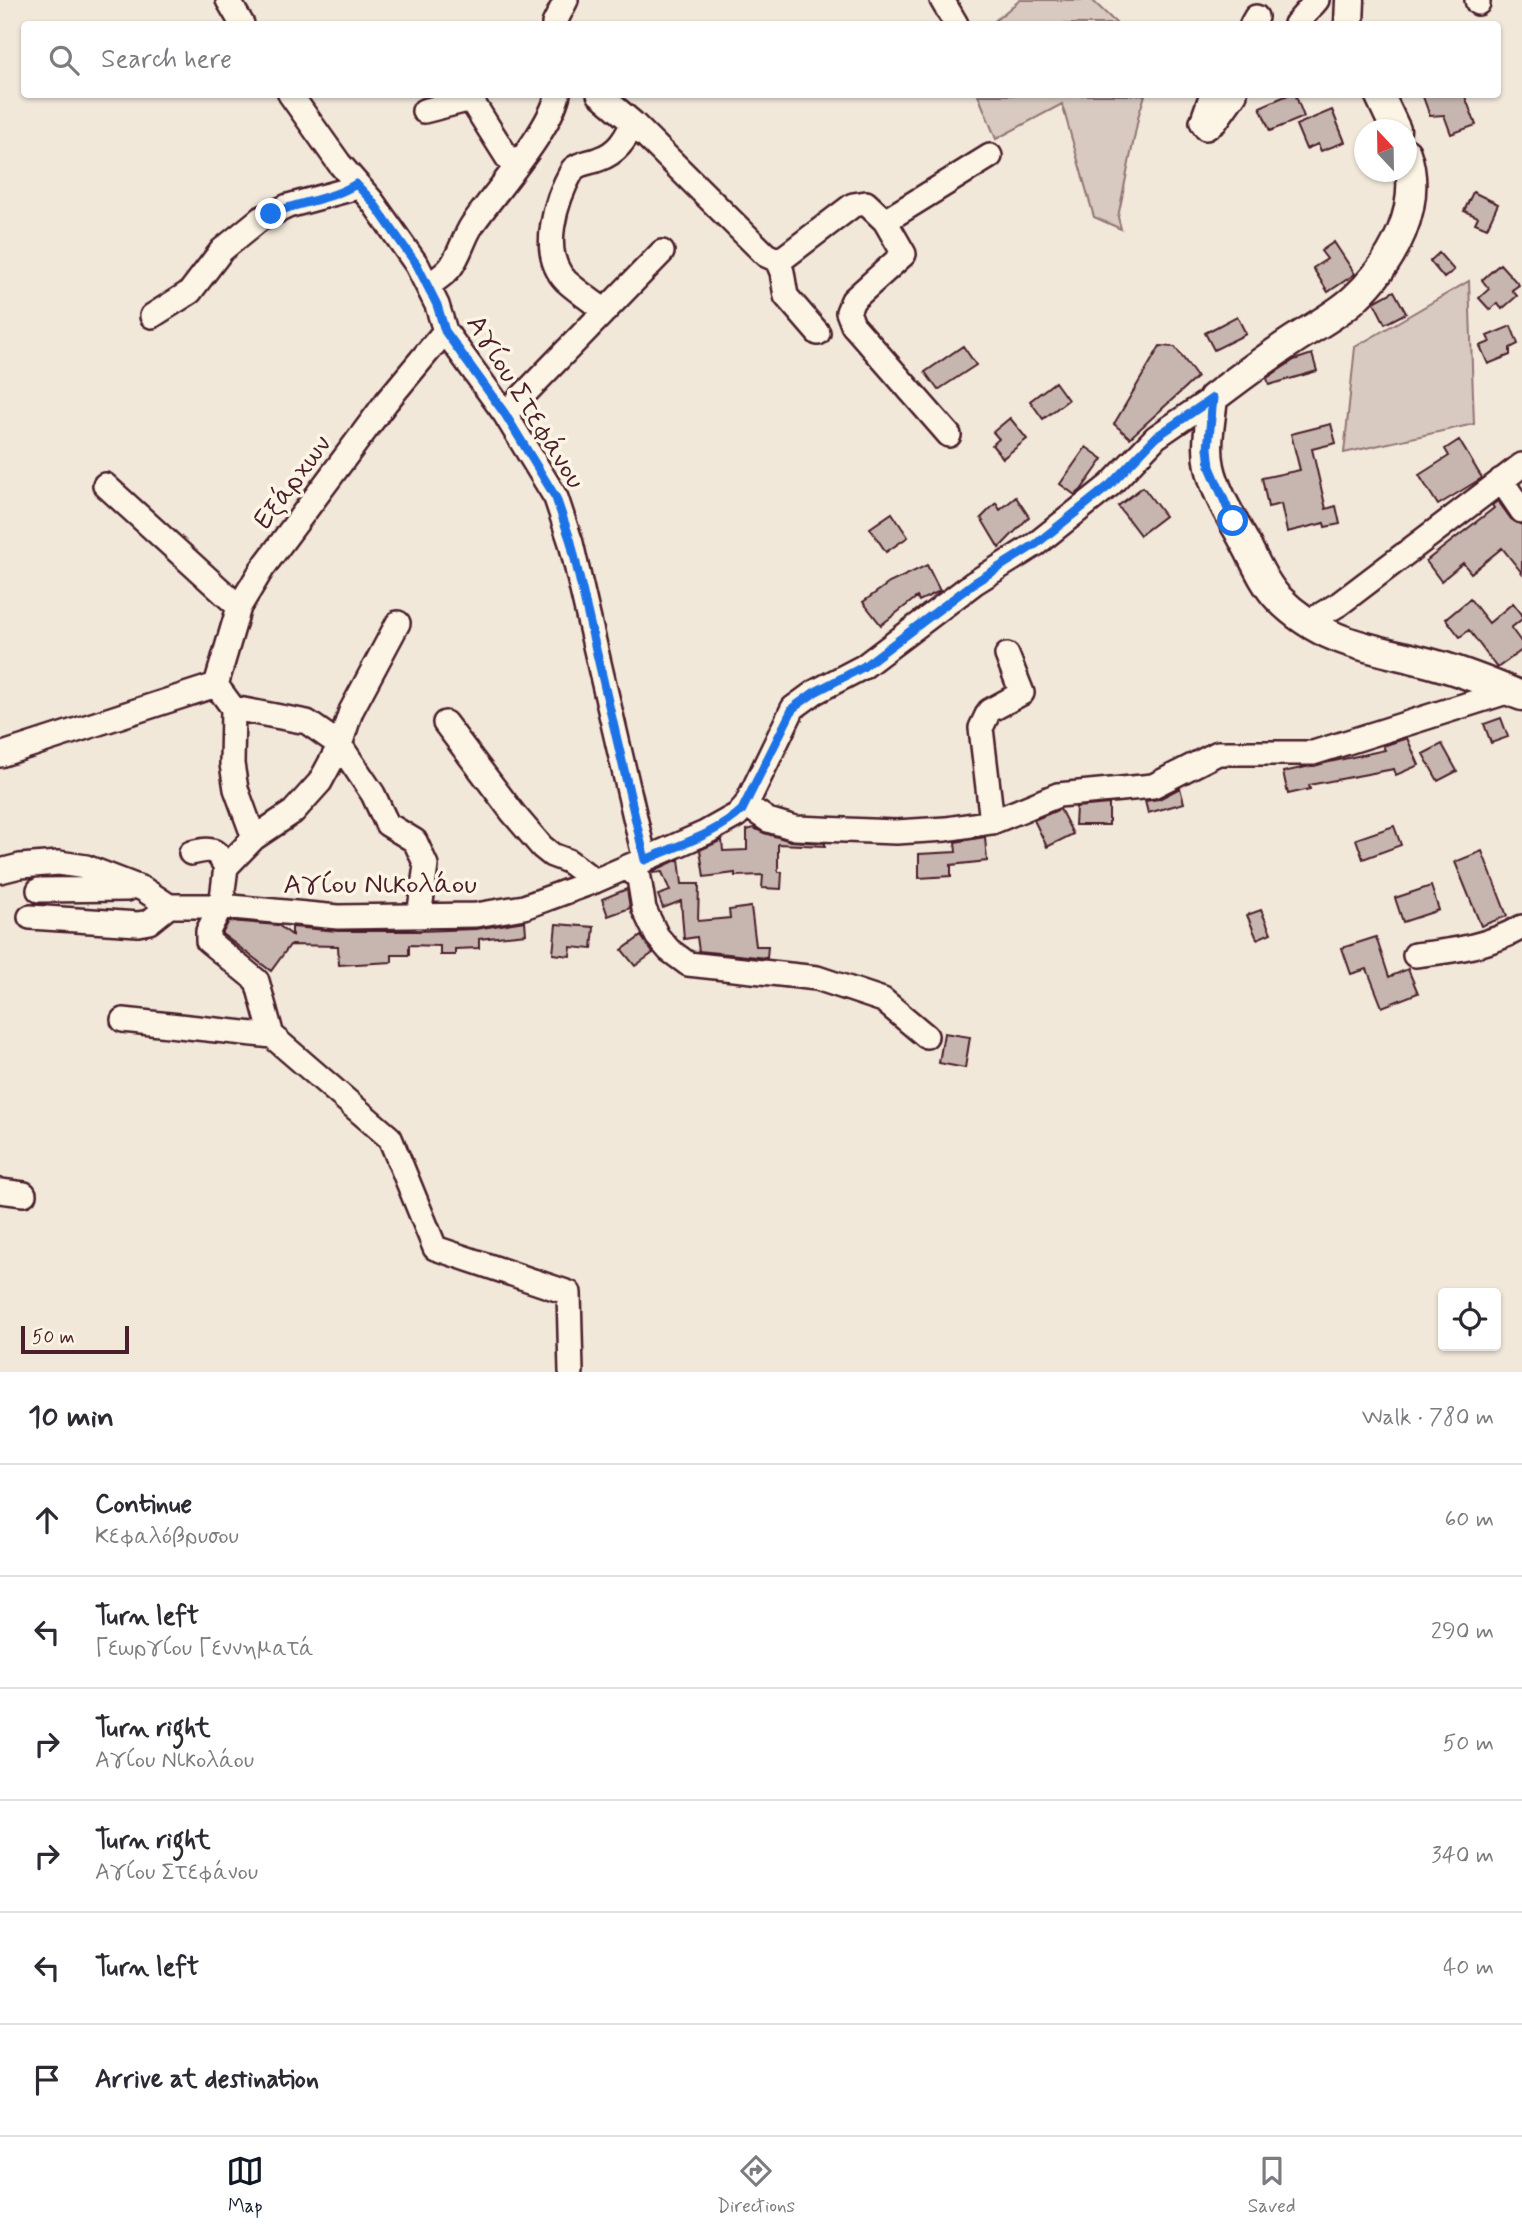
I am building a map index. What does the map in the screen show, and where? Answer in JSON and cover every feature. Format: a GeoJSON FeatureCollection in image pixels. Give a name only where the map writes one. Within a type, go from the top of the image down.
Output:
{"type":"FeatureCollection","features":[{"type":"Feature","properties":{"kind":"main road"},"geometry":{"type":"LineString","coordinates":[[1349,21],[1350,0]]}},
{"type":"Feature","properties":{"kind":"main road"},"geometry":{"type":"LineString","coordinates":[[1381,98],[1391,119]]}},
{"type":"Feature","properties":{"kind":"main road"},"geometry":{"type":"LineString","coordinates":[[1412,182],[1410,205],[1397,240],[1377,273],[1347,305],[1213,398],[1208,448],[1210,467],[1233,521],[1269,587],[1307,623],[1350,644],[1436,664],[1475,676],[1516,694]]}},
{"type":"Feature","properties":{"kind":"street"},"geometry":{"type":"LineString","coordinates":[[228,0],[240,21]]}},
{"type":"Feature","properties":{"kind":"street"},"geometry":{"type":"LineString","coordinates":[[556,21],[566,0]]}},
{"type":"Feature","properties":{"kind":"street"},"geometry":{"type":"LineString","coordinates":[[942,0],[954,21]]}},
{"type":"Feature","properties":{"kind":"street"},"geometry":{"type":"LineString","coordinates":[[1299,21],[1317,0]]}},
{"type":"Feature","properties":{"kind":"street","name":"Αγίου Στεφάνου"},"geometry":{"type":"LineString","coordinates":[[293,98],[392,229],[429,285],[445,331],[505,414],[556,498],[571,542],[644,909],[657,936],[669,950],[688,964],[817,978],[883,1000],[926,1036]]}},
{"type":"Feature","properties":{"kind":"street"},"geometry":{"type":"LineString","coordinates":[[429,285],[450,268],[467,234],[551,114],[557,98]]}},
{"type":"Feature","properties":{"kind":"street"},"geometry":{"type":"LineString","coordinates":[[603,98],[633,123],[766,255],[777,260],[786,296],[818,333]]}},
{"type":"Feature","properties":{"kind":"street"},"geometry":{"type":"LineString","coordinates":[[1211,98],[1202,122],[1206,128],[1233,98]]}},
{"type":"Feature","properties":{"kind":"street"},"geometry":{"type":"LineString","coordinates":[[424,111],[467,100],[473,103],[514,167]]}},
{"type":"Feature","properties":{"kind":"street"},"geometry":{"type":"LineString","coordinates":[[605,311],[564,279],[552,257],[553,223],[573,169],[579,164],[601,159],[618,149],[633,123]]}},
{"type":"Feature","properties":{"kind":"street"},"geometry":{"type":"LineString","coordinates":[[885,221],[990,156]]}},
{"type":"Feature","properties":{"kind":"street"},"geometry":{"type":"LineString","coordinates":[[152,316],[190,292],[222,250],[260,219],[288,206],[347,190],[356,184]]}},
{"type":"Feature","properties":{"kind":"street"},"geometry":{"type":"LineString","coordinates":[[777,260],[853,205],[866,203],[885,221],[904,254],[853,300],[848,312],[853,325],[949,435]]}},
{"type":"Feature","properties":{"kind":"street"},"geometry":{"type":"LineString","coordinates":[[505,414],[662,252]]}},
{"type":"Feature","properties":{"kind":"street","name":"Εξάρχων"},"geometry":{"type":"LineString","coordinates":[[216,685],[239,607],[262,569],[387,401],[445,331]]}},
{"type":"Feature","properties":{"kind":"street"},"geometry":{"type":"LineString","coordinates":[[1213,398],[1156,437],[1110,485],[1036,544],[974,583],[863,667],[815,692],[793,708],[746,805],[768,820],[795,828],[896,832],[946,829],[992,822],[1058,795],[1153,786],[1218,753],[1313,753],[1516,694]]}},
{"type":"Feature","properties":{"kind":"street"},"geometry":{"type":"LineString","coordinates":[[1307,623],[1339,604],[1522,465]]}},
{"type":"Feature","properties":{"kind":"street"},"geometry":{"type":"LineString","coordinates":[[1501,480],[1522,511]]}},
{"type":"Feature","properties":{"kind":"street"},"geometry":{"type":"LineString","coordinates":[[105,485],[239,607]]}},
{"type":"Feature","properties":{"kind":"street"},"geometry":{"type":"LineString","coordinates":[[398,622],[351,711],[340,745],[320,782],[293,813],[254,838],[226,867],[220,906],[208,931],[208,942],[257,981],[272,1036],[390,1138],[435,1248],[569,1293],[571,1372]]}},
{"type":"Feature","properties":{"kind":"street"},"geometry":{"type":"LineString","coordinates":[[992,822],[981,728],[989,711],[1022,693],[1007,655]]}},
{"type":"Feature","properties":{"kind":"street"},"geometry":{"type":"LineString","coordinates":[[0,755],[216,685],[233,708],[232,764],[236,789],[254,838]]}},
{"type":"Feature","properties":{"kind":"street"},"geometry":{"type":"LineString","coordinates":[[233,708],[307,722],[340,745],[373,794],[387,824],[415,841],[426,865],[419,917]]}},
{"type":"Feature","properties":{"kind":"street"},"geometry":{"type":"LineString","coordinates":[[445,723],[513,813],[542,846],[595,881]]}},
{"type":"Feature","properties":{"kind":"street","name":"Αγίου Νικολάου"},"geometry":{"type":"LineString","coordinates":[[169,906],[220,906],[325,916],[419,917],[499,912],[533,904],[636,864],[730,820],[746,805]]}},
{"type":"Feature","properties":{"kind":"street"},"geometry":{"type":"LineString","coordinates":[[191,853],[208,849],[217,853],[226,867]]}},
{"type":"Feature","properties":{"kind":"street"},"geometry":{"type":"LineString","coordinates":[[0,871],[20,866],[59,863],[86,867],[143,889],[169,906],[149,922],[138,924],[30,917]]}},
{"type":"Feature","properties":{"kind":"street"},"geometry":{"type":"LineString","coordinates":[[40,890],[143,889]]}},
{"type":"Feature","properties":{"kind":"street"},"geometry":{"type":"LineString","coordinates":[[1415,955],[1481,945],[1522,927]]}},
{"type":"Feature","properties":{"kind":"street"},"geometry":{"type":"LineString","coordinates":[[123,1020],[272,1036]]}},
{"type":"Feature","properties":{"kind":"street"},"geometry":{"type":"LineString","coordinates":[[0,1191],[24,1194]]}},
{"type":"Feature","properties":{"kind":"shaded area"},"geometry":{"type":"Polygon","coordinates":[[[1020,0],[1092,0],[1114,21],[995,21],[1020,0]]]}},
{"type":"Feature","properties":{"kind":"shaded area"},"geometry":{"type":"Polygon","coordinates":[[[979,98],[1144,98],[1118,217],[1121,229],[1094,217],[1062,104],[996,139],[979,98]]]}},
{"type":"Feature","properties":{"kind":"shaded area"},"geometry":{"type":"Polygon","coordinates":[[[1469,281],[1474,424],[1344,453],[1355,347],[1469,281]]]}},
{"type":"Feature","properties":{"kind":"building"},"geometry":{"type":"Polygon","coordinates":[[[1281,98],[1297,98],[1304,117],[1270,131],[1260,107],[1281,98]]]}},
{"type":"Feature","properties":{"kind":"building"},"geometry":{"type":"Polygon","coordinates":[[[1423,98],[1466,98],[1476,125],[1451,134],[1444,115],[1430,116],[1423,98]]]}},
{"type":"Feature","properties":{"kind":"building"},"geometry":{"type":"Polygon","coordinates":[[[1332,110],[1345,142],[1321,151],[1318,144],[1306,149],[1296,125],[1332,110]]]}},
{"type":"Feature","properties":{"kind":"building"},"geometry":{"type":"Polygon","coordinates":[[[1473,192],[1498,204],[1487,228],[1475,223],[1478,217],[1464,211],[1473,192]]]}},
{"type":"Feature","properties":{"kind":"building"},"geometry":{"type":"Polygon","coordinates":[[[1334,242],[1355,274],[1328,292],[1313,268],[1327,259],[1321,251],[1334,242]]]}},
{"type":"Feature","properties":{"kind":"building"},"geometry":{"type":"Polygon","coordinates":[[[1439,253],[1454,270],[1444,278],[1430,261],[1439,253]]]}},
{"type":"Feature","properties":{"kind":"building"},"geometry":{"type":"Polygon","coordinates":[[[1500,264],[1519,285],[1512,290],[1517,296],[1502,309],[1497,303],[1490,310],[1479,298],[1489,289],[1482,280],[1500,264]]]}},
{"type":"Feature","properties":{"kind":"building"},"geometry":{"type":"Polygon","coordinates":[[[1394,291],[1406,313],[1385,324],[1374,302],[1394,291]]]}},
{"type":"Feature","properties":{"kind":"building"},"geometry":{"type":"Polygon","coordinates":[[[1237,316],[1246,334],[1214,350],[1205,333],[1237,316]]]}},
{"type":"Feature","properties":{"kind":"building"},"geometry":{"type":"Polygon","coordinates":[[[1511,326],[1518,344],[1510,348],[1510,355],[1488,364],[1480,346],[1490,342],[1487,336],[1511,326]]]}},
{"type":"Feature","properties":{"kind":"building"},"geometry":{"type":"Polygon","coordinates":[[[963,346],[976,365],[938,390],[925,372],[963,346]]]}},
{"type":"Feature","properties":{"kind":"building"},"geometry":{"type":"Polygon","coordinates":[[[1160,346],[1175,347],[1197,377],[1130,438],[1114,424],[1160,346]]]}},
{"type":"Feature","properties":{"kind":"building"},"geometry":{"type":"Polygon","coordinates":[[[1312,354],[1317,371],[1269,385],[1267,378],[1294,360],[1312,354]]]}},
{"type":"Feature","properties":{"kind":"building"},"geometry":{"type":"Polygon","coordinates":[[[1055,382],[1068,400],[1043,419],[1030,401],[1055,382]]]}},
{"type":"Feature","properties":{"kind":"building"},"geometry":{"type":"Polygon","coordinates":[[[1010,418],[1027,439],[1003,458],[992,445],[999,439],[993,432],[1010,418]]]}},
{"type":"Feature","properties":{"kind":"building"},"geometry":{"type":"Polygon","coordinates":[[[1331,424],[1336,443],[1312,449],[1326,509],[1336,506],[1340,524],[1325,527],[1324,523],[1287,532],[1281,504],[1268,507],[1262,478],[1300,470],[1291,434],[1331,424]]]}},
{"type":"Feature","properties":{"kind":"building"},"geometry":{"type":"Polygon","coordinates":[[[1459,440],[1482,478],[1438,505],[1419,475],[1449,456],[1445,449],[1459,440]]]}},
{"type":"Feature","properties":{"kind":"building"},"geometry":{"type":"Polygon","coordinates":[[[1086,447],[1103,459],[1075,495],[1060,484],[1086,447]]]}},
{"type":"Feature","properties":{"kind":"building"},"geometry":{"type":"Polygon","coordinates":[[[1143,487],[1165,516],[1140,535],[1118,506],[1143,487]]]}},
{"type":"Feature","properties":{"kind":"building"},"geometry":{"type":"Polygon","coordinates":[[[1016,497],[1029,517],[999,548],[981,518],[996,503],[1000,510],[1016,497]]]}},
{"type":"Feature","properties":{"kind":"building"},"geometry":{"type":"Polygon","coordinates":[[[1498,501],[1511,519],[1522,525],[1522,573],[1502,548],[1471,573],[1463,563],[1441,581],[1426,561],[1494,508],[1492,505],[1498,501]]]}},
{"type":"Feature","properties":{"kind":"building"},"geometry":{"type":"Polygon","coordinates":[[[892,513],[908,537],[886,552],[870,528],[892,513]]]}},
{"type":"Feature","properties":{"kind":"building"},"geometry":{"type":"Polygon","coordinates":[[[927,565],[940,591],[919,601],[917,597],[881,625],[863,602],[889,583],[927,565]]]}},
{"type":"Feature","properties":{"kind":"building"},"geometry":{"type":"Polygon","coordinates":[[[1470,599],[1489,623],[1513,603],[1522,614],[1522,619],[1511,628],[1522,643],[1522,650],[1497,668],[1469,630],[1460,637],[1446,619],[1470,599]]]}},
{"type":"Feature","properties":{"kind":"building"},"geometry":{"type":"Polygon","coordinates":[[[1501,718],[1508,737],[1491,743],[1484,724],[1501,718]]]}},
{"type":"Feature","properties":{"kind":"building"},"geometry":{"type":"Polygon","coordinates":[[[1407,738],[1419,765],[1396,775],[1394,769],[1309,785],[1310,789],[1288,794],[1283,772],[1385,750],[1383,746],[1407,738]]]}},
{"type":"Feature","properties":{"kind":"building"},"geometry":{"type":"Polygon","coordinates":[[[1442,744],[1457,771],[1438,781],[1423,754],[1442,744]]]}},
{"type":"Feature","properties":{"kind":"building"},"geometry":{"type":"Polygon","coordinates":[[[1180,788],[1184,803],[1148,813],[1145,801],[1159,799],[1180,788]]]}},
{"type":"Feature","properties":{"kind":"building"},"geometry":{"type":"Polygon","coordinates":[[[1109,804],[1109,825],[1075,825],[1076,807],[1109,804]]]}},
{"type":"Feature","properties":{"kind":"building"},"geometry":{"type":"Polygon","coordinates":[[[1060,809],[1073,834],[1047,847],[1034,820],[1060,809]]]}},
{"type":"Feature","properties":{"kind":"building"},"geometry":{"type":"Polygon","coordinates":[[[1394,826],[1401,845],[1363,859],[1356,839],[1394,826]]]}},
{"type":"Feature","properties":{"kind":"building"},"geometry":{"type":"Polygon","coordinates":[[[754,828],[791,841],[825,843],[825,846],[778,844],[778,872],[782,872],[781,889],[762,888],[763,875],[735,876],[735,873],[704,877],[700,850],[722,840],[723,851],[747,850],[747,830],[754,828]]]}},
{"type":"Feature","properties":{"kind":"building"},"geometry":{"type":"Polygon","coordinates":[[[985,837],[987,861],[951,865],[951,876],[919,878],[919,854],[956,852],[955,842],[985,837]]]}},
{"type":"Feature","properties":{"kind":"building"},"geometry":{"type":"Polygon","coordinates":[[[1482,851],[1507,916],[1481,926],[1455,862],[1482,851]]]}},
{"type":"Feature","properties":{"kind":"building"},"geometry":{"type":"Polygon","coordinates":[[[679,859],[682,884],[699,884],[698,921],[730,918],[729,910],[751,907],[756,946],[768,946],[767,958],[699,951],[697,937],[684,939],[681,901],[663,908],[658,895],[670,891],[662,872],[653,873],[679,859]]]}},
{"type":"Feature","properties":{"kind":"building"},"geometry":{"type":"Polygon","coordinates":[[[1431,886],[1439,910],[1403,922],[1395,898],[1431,886]]]}},
{"type":"Feature","properties":{"kind":"building"},"geometry":{"type":"Polygon","coordinates":[[[627,889],[630,908],[608,916],[602,899],[627,889]]]}},
{"type":"Feature","properties":{"kind":"building"},"geometry":{"type":"Polygon","coordinates":[[[1261,910],[1271,933],[1257,939],[1247,915],[1261,910]]]}},
{"type":"Feature","properties":{"kind":"building"},"geometry":{"type":"Polygon","coordinates":[[[229,921],[278,925],[292,935],[292,927],[338,931],[418,931],[476,929],[525,921],[526,934],[479,939],[479,948],[455,949],[455,955],[440,955],[440,946],[409,945],[409,955],[392,955],[392,962],[339,965],[338,946],[290,945],[271,971],[222,934],[229,921]]]}},
{"type":"Feature","properties":{"kind":"building"},"geometry":{"type":"Polygon","coordinates":[[[556,924],[594,927],[592,949],[571,947],[570,956],[553,954],[556,924]]]}},
{"type":"Feature","properties":{"kind":"building"},"geometry":{"type":"Polygon","coordinates":[[[641,936],[653,953],[635,966],[622,950],[641,936]]]}},
{"type":"Feature","properties":{"kind":"building"},"geometry":{"type":"Polygon","coordinates":[[[1376,937],[1389,977],[1408,969],[1418,993],[1382,1007],[1367,969],[1351,974],[1342,948],[1376,937]]]}},
{"type":"Feature","properties":{"kind":"building"},"geometry":{"type":"Polygon","coordinates":[[[944,1033],[970,1037],[965,1068],[939,1063],[944,1033]]]}},
{"type":"Feature","properties":{"kind":"route"},"geometry":{"type":"LineString","coordinates":[[271,214],[288,206],[347,190],[356,184],[372,201],[417,265],[429,285],[445,331],[505,414],[556,498],[571,542],[645,860],[705,833],[730,820],[742,810],[793,708],[815,692],[863,667],[974,583],[1036,544],[1110,485],[1156,437],[1213,398],[1208,448],[1210,467],[1233,521]]}}]}
